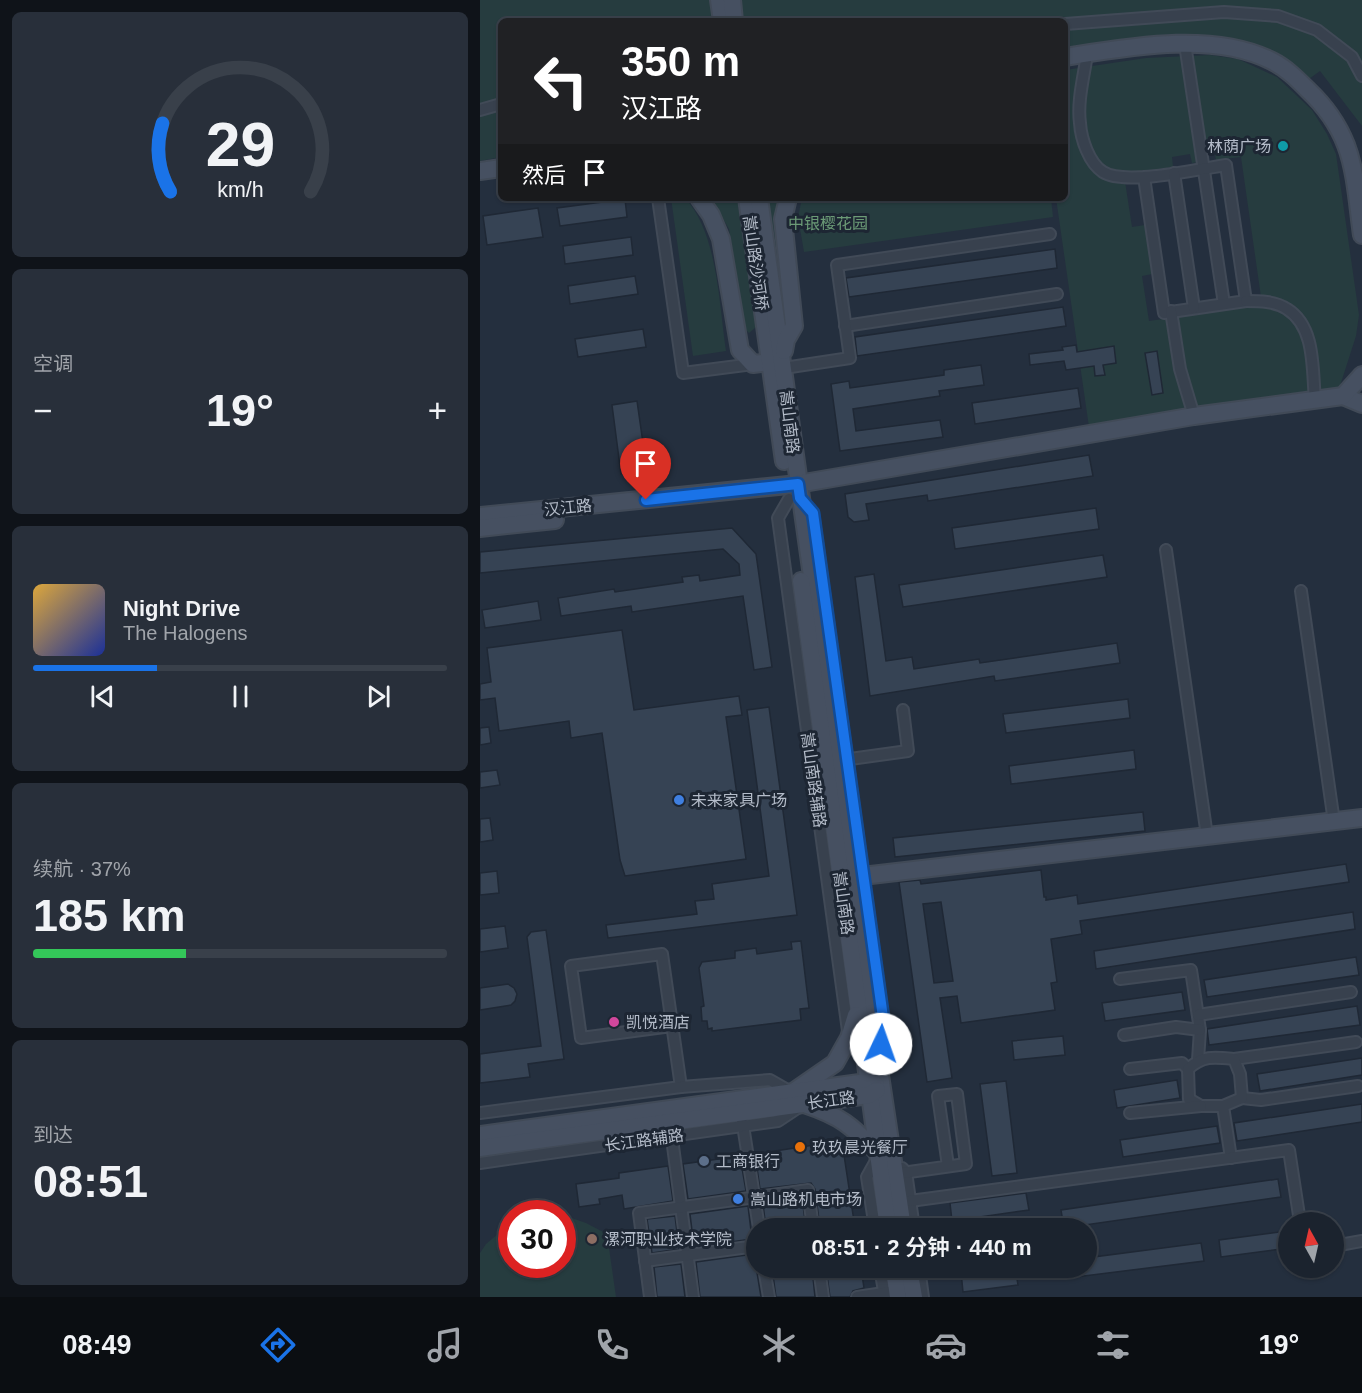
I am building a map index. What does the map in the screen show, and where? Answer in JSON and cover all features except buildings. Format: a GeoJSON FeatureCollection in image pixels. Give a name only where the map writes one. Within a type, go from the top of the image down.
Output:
{"type":"FeatureCollection","features":[{"type":"Feature","properties":{"kind":"street"},"geometry":{"type":"LineString","coordinates":[[719,0],[722,18]]}},
{"type":"Feature","properties":{"kind":"street"},"geometry":{"type":"LineString","coordinates":[[732,0],[735,18]]}},
{"type":"Feature","properties":{"kind":"street"},"geometry":{"type":"LineString","coordinates":[[1068,24],[1224,12],[1278,16],[1317,30],[1352,57],[1362,76]]}},
{"type":"Feature","properties":{"kind":"street"},"geometry":{"type":"LineString","coordinates":[[1185,44],[1224,304]]}},
{"type":"Feature","properties":{"kind":"street"},"geometry":{"type":"LineString","coordinates":[[1068,57],[1135,48],[1216,44],[1273,61],[1291,73],[1325,107],[1337,124],[1350,156],[1362,235]]}},
{"type":"Feature","properties":{"kind":"street"},"geometry":{"type":"LineString","coordinates":[[1087,54],[1080,124],[1086,149],[1095,165],[1110,176],[1131,178],[1226,165],[1246,301]]}},
{"type":"Feature","properties":{"kind":"street"},"geometry":{"type":"LineString","coordinates":[[480,110],[498,105]]}},
{"type":"Feature","properties":{"kind":"street"},"geometry":{"type":"LineString","coordinates":[[480,171],[498,168]]}},
{"type":"Feature","properties":{"kind":"street"},"geometry":{"type":"LineString","coordinates":[[1174,172],[1194,308]]}},
{"type":"Feature","properties":{"kind":"street"},"geometry":{"type":"LineString","coordinates":[[1144,177],[1164,312],[1246,301],[1268,302],[1287,309],[1307,332],[1315,400]]}},
{"type":"Feature","properties":{"kind":"street"},"geometry":{"type":"LineString","coordinates":[[658,201],[683,373],[850,358],[837,265],[1050,234]]}},
{"type":"Feature","properties":{"kind":"street"},"geometry":{"type":"LineString","coordinates":[[701,201],[711,214],[721,239],[740,350],[772,364]]}},
{"type":"Feature","properties":{"kind":"street","name":"嵩山路沙河桥"},"geometry":{"type":"LineString","coordinates":[[748,201],[772,328]]}},
{"type":"Feature","properties":{"kind":"street","name":"嵩山路沙河桥"},"geometry":{"type":"LineString","coordinates":[[759,201],[772,328]]}},
{"type":"Feature","properties":{"kind":"street"},"geometry":{"type":"LineString","coordinates":[[772,364],[794,326],[783,219],[787,201]]}},
{"type":"Feature","properties":{"kind":"street"},"geometry":{"type":"LineString","coordinates":[[845,326],[1057,294]]}},
{"type":"Feature","properties":{"kind":"street"},"geometry":{"type":"LineString","coordinates":[[1171,312],[1180,369],[1194,416]]}},
{"type":"Feature","properties":{"kind":"street","name":"嵩山南路"},"geometry":{"type":"LineString","coordinates":[[772,328],[772,364],[837,760],[853,876],[873,1088],[901,1218]]}},
{"type":"Feature","properties":{"kind":"street"},"geometry":{"type":"LineString","coordinates":[[1344,396],[1362,375]]}},
{"type":"Feature","properties":{"kind":"street"},"geometry":{"type":"LineString","coordinates":[[793,492],[1194,416],[1344,396],[1362,404]]}},
{"type":"Feature","properties":{"kind":"street","name":"汉江路"},"geometry":{"type":"LineString","coordinates":[[480,516],[793,492]]}},
{"type":"Feature","properties":{"kind":"street","name":"汉江路"},"geometry":{"type":"LineString","coordinates":[[480,528],[793,492]]}},
{"type":"Feature","properties":{"kind":"street","name":"嵩山南路辅路"},"geometry":{"type":"LineString","coordinates":[[793,492],[778,518],[849,1038],[871,1057]]}},
{"type":"Feature","properties":{"kind":"street"},"geometry":{"type":"LineString","coordinates":[[1166,550],[1208,836]]}},
{"type":"Feature","properties":{"kind":"street"},"geometry":{"type":"LineString","coordinates":[[1301,591],[1334,822]]}},
{"type":"Feature","properties":{"kind":"street"},"geometry":{"type":"LineString","coordinates":[[903,710],[908,751],[837,760],[853,876],[1362,818]]}},
{"type":"Feature","properties":{"kind":"street","name":"嵩山南路"},"geometry":{"type":"LineString","coordinates":[[853,876],[846,912],[858,1008],[871,1057]]}},
{"type":"Feature","properties":{"kind":"street"},"geometry":{"type":"LineString","coordinates":[[834,928],[846,912]]}},
{"type":"Feature","properties":{"kind":"street"},"geometry":{"type":"LineString","coordinates":[[672,1026],[581,1038],[571,966],[662,954],[681,1087]]}},
{"type":"Feature","properties":{"kind":"street"},"geometry":{"type":"LineString","coordinates":[[1120,979],[1191,970],[1200,1030],[1198,1060]]}},
{"type":"Feature","properties":{"kind":"street"},"geometry":{"type":"LineString","coordinates":[[1198,1015],[1351,992]]}},
{"type":"Feature","properties":{"kind":"street"},"geometry":{"type":"LineString","coordinates":[[797,1098],[835,1063],[849,1038],[858,1008]]}},
{"type":"Feature","properties":{"kind":"street"},"geometry":{"type":"LineString","coordinates":[[1124,1035],[1176,1028],[1200,1030]]}},
{"type":"Feature","properties":{"kind":"street"},"geometry":{"type":"LineString","coordinates":[[1188,1069],[1198,1060],[1216,1057],[1234,1059],[1356,1042]]}},
{"type":"Feature","properties":{"kind":"street"},"geometry":{"type":"LineString","coordinates":[[1234,1059],[1240,1074],[1242,1098]]}},
{"type":"Feature","properties":{"kind":"street"},"geometry":{"type":"LineString","coordinates":[[1130,1069],[1182,1063],[1188,1069],[1189,1099],[1201,1106]]}},
{"type":"Feature","properties":{"kind":"street"},"geometry":{"type":"LineString","coordinates":[[480,1113],[681,1087],[770,1080],[797,1098],[853,1127],[889,1162],[910,1201],[913,1218]]}},
{"type":"Feature","properties":{"kind":"street"},"geometry":{"type":"LineString","coordinates":[[1130,1113],[1223,1106],[1242,1098],[1261,1100],[1358,1086]]}},
{"type":"Feature","properties":{"kind":"street","name":"长江路"},"geometry":{"type":"LineString","coordinates":[[480,1148],[670,1123],[797,1098],[873,1088]]}},
{"type":"Feature","properties":{"kind":"street"},"geometry":{"type":"LineString","coordinates":[[664,1089],[693,1297]]}},
{"type":"Feature","properties":{"kind":"street"},"geometry":{"type":"LineString","coordinates":[[873,1218],[867,1177],[889,1162],[948,1166],[966,1164],[957,1094],[938,1096],[948,1166]]}},
{"type":"Feature","properties":{"kind":"street","name":"长江路"},"geometry":{"type":"LineString","coordinates":[[480,1135],[742,1119],[797,1098]]}},
{"type":"Feature","properties":{"kind":"street"},"geometry":{"type":"LineString","coordinates":[[1223,1106],[1231,1158]]}},
{"type":"Feature","properties":{"kind":"street"},"geometry":{"type":"LineString","coordinates":[[742,1119],[757,1218]]}},
{"type":"Feature","properties":{"kind":"street","name":"长江路辅路"},"geometry":{"type":"LineString","coordinates":[[480,1163],[670,1123]]}},
{"type":"Feature","properties":{"kind":"street"},"geometry":{"type":"LineString","coordinates":[[910,1201],[1289,1150],[1298,1212]]}},
{"type":"Feature","properties":{"kind":"street","name":"嵩山南路"},"geometry":{"type":"LineString","coordinates":[[888,1218],[889,1162]]}},
{"type":"Feature","properties":{"kind":"street"},"geometry":{"type":"LineString","coordinates":[[650,1297],[639,1213],[808,1190],[812,1218]]}},
{"type":"Feature","properties":{"kind":"street"},"geometry":{"type":"LineString","coordinates":[[1344,1244],[1362,1241]]}},
{"type":"Feature","properties":{"kind":"street"},"geometry":{"type":"LineString","coordinates":[[645,1261],[746,1247]]}},
{"type":"Feature","properties":{"kind":"street"},"geometry":{"type":"LineString","coordinates":[[766,1278],[769,1297]]}},
{"type":"Feature","properties":{"kind":"street"},"geometry":{"type":"LineString","coordinates":[[820,1278],[823,1297]]}},
{"type":"Feature","properties":{"kind":"street"},"geometry":{"type":"LineString","coordinates":[[884,1278],[891,1295]]}},
{"type":"Feature","properties":{"kind":"street"},"geometry":{"type":"LineString","coordinates":[[891,1295],[893,1278]]}},
{"type":"Feature","properties":{"kind":"street"},"geometry":{"type":"LineString","coordinates":[[911,1278],[914,1297]]}},
{"type":"Feature","properties":{"kind":"street"},"geometry":{"type":"LineString","coordinates":[[920,1278],[923,1297]]}},
{"type":"Feature","properties":{"kind":"street"},"geometry":{"type":"LineString","coordinates":[[857,1297],[891,1295]]}},
{"type":"Feature","properties":{"kind":"green space"},"geometry":{"type":"Polygon","coordinates":[[[480,0],[1362,0],[1362,126],[1320,71],[1309,79],[1280,56],[1255,45],[1202,36],[1174,36],[1146,37],[1068,48],[1068,18],[498,18],[498,158],[480,161],[480,0]]]}},
{"type":"Feature","properties":{"kind":"green space"},"geometry":{"type":"Polygon","coordinates":[[[1210,55],[1238,59],[1277,77],[1312,110],[1336,154],[1359,315],[1356,336],[1339,389],[1089,427],[1056,201],[1068,201],[1068,70],[1146,58],[1210,55]],[[1213,144],[1205,146],[1208,161],[1192,163],[1190,154],[1172,157],[1173,167],[1124,175],[1132,227],[1145,225],[1152,274],[1142,276],[1149,321],[1262,304],[1241,157],[1216,160],[1213,144]]]}},
{"type":"Feature","properties":{"kind":"green space"},"geometry":{"type":"Polygon","coordinates":[[[671,201],[687,201],[696,213],[711,250],[719,292],[726,351],[693,356],[671,201]]]}},
{"type":"Feature","properties":{"kind":"green space"},"geometry":{"type":"Polygon","coordinates":[[[713,201],[737,201],[756,327],[749,333],[745,329],[729,229],[713,201]]]}},
{"type":"Feature","properties":{"kind":"green space"},"geometry":{"type":"Polygon","coordinates":[[[768,201],[780,201],[786,325],[783,324],[768,201]]]}},
{"type":"Feature","properties":{"kind":"green space","name":"中银樱花园"},"geometry":{"type":"Polygon","coordinates":[[[801,201],[1051,201],[1053,217],[804,252],[798,217],[801,201]]]}},
{"type":"Feature","properties":{"kind":"green space"},"geometry":{"type":"Polygon","coordinates":[[[576,1220],[586,1223],[607,1234],[616,1297],[480,1297],[480,1253],[486,1244],[498,1234],[498,1278],[576,1278],[576,1220]]]}},
{"type":"Feature","properties":{"kind":"place","name":"林荫广场"},"geometry":{"type":"Point","coordinates":[1283,146]}},
{"type":"Feature","properties":{"kind":"place","name":"未来家具广场"},"geometry":{"type":"Point","coordinates":[679,800]}},
{"type":"Feature","properties":{"kind":"place","name":"凯悦酒店"},"geometry":{"type":"Point","coordinates":[614,1022]}},
{"type":"Feature","properties":{"kind":"place","name":"玖玖晨光餐厅"},"geometry":{"type":"Point","coordinates":[800,1147]}},
{"type":"Feature","properties":{"kind":"place","name":"工商银行"},"geometry":{"type":"Point","coordinates":[704,1161]}},
{"type":"Feature","properties":{"kind":"place","name":"嵩山路机电市场"},"geometry":{"type":"Point","coordinates":[738,1199]}},
{"type":"Feature","properties":{"kind":"place","name":"漯河职业技术学院"},"geometry":{"type":"Point","coordinates":[592,1239]}},
{"type":"Feature","properties":{"kind":"route"},"geometry":{"type":"LineString","coordinates":[[646,500],[798,484],[800,498],[813,513],[885,1032],[881,1044]]}}]}
